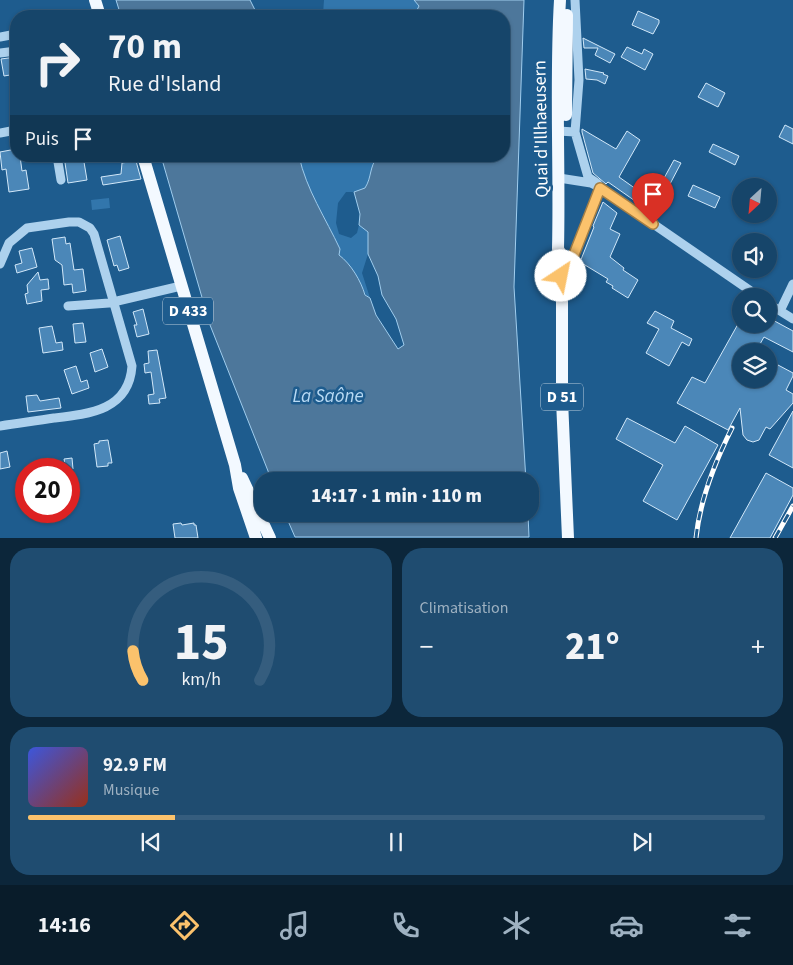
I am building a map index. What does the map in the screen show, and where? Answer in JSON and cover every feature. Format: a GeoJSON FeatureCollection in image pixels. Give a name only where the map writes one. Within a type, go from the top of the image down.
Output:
{"type":"FeatureCollection","features":[{"type":"Feature","properties":{"kind":"main road","name":"Quai d'Illhaeusern"},"geometry":{"type":"LineString","coordinates":[[560,0],[557,80],[566,132]]}},
{"type":"Feature","properties":{"kind":"main road","name":"Quai d'Illhaeusern"},"geometry":{"type":"LineString","coordinates":[[567,0],[566,132],[562,178],[565,250],[562,256],[561,276],[562,400],[568,538]]}},
{"type":"Feature","properties":{"kind":"main road","name":"D 433"},"geometry":{"type":"LineString","coordinates":[[145,162],[235,464],[239,488],[256,538]]}},
{"type":"Feature","properties":{"kind":"main road","name":"D 433"},"geometry":{"type":"LineString","coordinates":[[235,464],[248,486],[270,538]]}},
{"type":"Feature","properties":{"kind":"street"},"geometry":{"type":"LineString","coordinates":[[561,276],[566,275],[600,191],[597,183],[588,177],[566,132],[579,80],[576,0]]}},
{"type":"Feature","properties":{"kind":"street"},"geometry":{"type":"LineString","coordinates":[[58,162],[60,180]]}},
{"type":"Feature","properties":{"kind":"street"},"geometry":{"type":"LineString","coordinates":[[562,178],[591,183],[600,191],[746,288]]}},
{"type":"Feature","properties":{"kind":"street"},"geometry":{"type":"LineString","coordinates":[[0,264],[9,244],[27,228],[69,222],[79,222],[90,228],[94,234],[132,366],[128,386],[121,396],[109,405],[82,415],[0,426]]}},
{"type":"Feature","properties":{"kind":"street"},"geometry":{"type":"LineString","coordinates":[[780,311],[793,284]]}},
{"type":"Feature","properties":{"kind":"street"},"geometry":{"type":"LineString","coordinates":[[68,306],[114,302],[182,286]]}},
{"type":"Feature","properties":{"kind":"street"},"geometry":{"type":"LineString","coordinates":[[777,309],[793,318]]}},
{"type":"Feature","properties":{"kind":"street"},"geometry":{"type":"LineString","coordinates":[[0,416],[13,424]]}},
{"type":"Feature","properties":{"kind":"shaded area"},"geometry":{"type":"Polygon","coordinates":[[[324,0],[414,0],[419,6],[417,10],[323,10],[324,0]]]}},
{"type":"Feature","properties":{"kind":"shaded area"},"geometry":{"type":"Polygon","coordinates":[[[300,162],[374,162],[365,188],[354,192],[346,192],[338,203],[336,223],[339,234],[351,238],[357,233],[359,225],[368,232],[368,254],[362,273],[370,298],[339,255],[340,249],[311,192],[300,162]]]}},
{"type":"Feature","properties":{"kind":"shaded area"},"geometry":{"type":"Polygon","coordinates":[[[109,198],[110,208],[92,210],[91,200],[109,198]]]}},
{"type":"Feature","properties":{"kind":"water"},"geometry":{"type":"Polygon","coordinates":[[[116,0],[250,0],[255,10],[119,10],[116,0]]]}},
{"type":"Feature","properties":{"kind":"water","name":"La Saône"},"geometry":{"type":"Polygon","coordinates":[[[414,0],[524,0],[514,287],[525,472],[268,472],[210,325],[163,162],[300,162],[311,192],[340,249],[339,255],[355,273],[365,295],[370,298],[376,315],[398,349],[404,345],[396,319],[382,295],[378,276],[368,254],[368,232],[359,225],[360,214],[354,192],[365,188],[374,162],[510,162],[510,10],[417,10],[419,6],[414,0]]]}},
{"type":"Feature","properties":{"kind":"water"},"geometry":{"type":"Polygon","coordinates":[[[288,522],[528,522],[529,537],[295,537],[288,522]]]}},
{"type":"Feature","properties":{"kind":"building"},"geometry":{"type":"Polygon","coordinates":[[[638,11],[659,20],[653,34],[632,25],[638,11]]]}},
{"type":"Feature","properties":{"kind":"building"},"geometry":{"type":"Polygon","coordinates":[[[583,38],[615,54],[610,63],[595,55],[598,48],[584,48],[583,38]]]}},
{"type":"Feature","properties":{"kind":"building"},"geometry":{"type":"Polygon","coordinates":[[[627,47],[642,54],[644,49],[653,54],[645,70],[621,57],[627,47]]]}},
{"type":"Feature","properties":{"kind":"building"},"geometry":{"type":"Polygon","coordinates":[[[10,58],[10,75],[4,76],[1,59],[10,58]]]}},
{"type":"Feature","properties":{"kind":"building"},"geometry":{"type":"Polygon","coordinates":[[[585,69],[604,73],[608,76],[605,84],[597,80],[586,79],[585,69]]]}},
{"type":"Feature","properties":{"kind":"building"},"geometry":{"type":"Polygon","coordinates":[[[706,83],[725,93],[718,107],[698,97],[706,83]]]}},
{"type":"Feature","properties":{"kind":"building"},"geometry":{"type":"Polygon","coordinates":[[[785,125],[793,129],[793,144],[779,137],[785,125]]]}},
{"type":"Feature","properties":{"kind":"building"},"geometry":{"type":"Polygon","coordinates":[[[582,129],[616,149],[627,131],[640,140],[619,177],[643,194],[638,203],[608,182],[606,184],[593,173],[582,129]]]}},
{"type":"Feature","properties":{"kind":"building"},"geometry":{"type":"Polygon","coordinates":[[[713,144],[739,156],[735,165],[709,152],[713,144]]]}},
{"type":"Feature","properties":{"kind":"building"},"geometry":{"type":"Polygon","coordinates":[[[10,150],[10,162],[21,162],[22,171],[26,170],[29,189],[9,192],[6,169],[2,170],[0,152],[10,150]]]}},
{"type":"Feature","properties":{"kind":"building"},"geometry":{"type":"Polygon","coordinates":[[[674,160],[681,163],[670,184],[663,180],[674,160]]]}},
{"type":"Feature","properties":{"kind":"building"},"geometry":{"type":"Polygon","coordinates":[[[65,162],[84,162],[87,180],[68,183],[65,162]]]}},
{"type":"Feature","properties":{"kind":"building"},"geometry":{"type":"Polygon","coordinates":[[[136,162],[141,179],[103,185],[101,177],[121,174],[122,163],[136,162]]]}},
{"type":"Feature","properties":{"kind":"building"},"geometry":{"type":"Polygon","coordinates":[[[693,185],[720,197],[715,208],[688,196],[693,185]]]}},
{"type":"Feature","properties":{"kind":"building"},"geometry":{"type":"Polygon","coordinates":[[[603,202],[617,213],[610,229],[620,234],[610,257],[624,268],[623,270],[638,280],[628,298],[612,288],[613,286],[606,282],[608,279],[580,262],[603,202]]]}},
{"type":"Feature","properties":{"kind":"building"},"geometry":{"type":"Polygon","coordinates":[[[120,236],[129,268],[119,271],[117,265],[114,266],[107,240],[120,236]]]}},
{"type":"Feature","properties":{"kind":"building"},"geometry":{"type":"Polygon","coordinates":[[[65,237],[66,244],[70,243],[74,270],[83,269],[86,291],[73,293],[72,284],[64,285],[62,265],[55,260],[52,239],[65,237]]]}},
{"type":"Feature","properties":{"kind":"building"},"geometry":{"type":"Polygon","coordinates":[[[32,248],[37,267],[17,273],[15,265],[22,263],[19,251],[32,248]]]}},
{"type":"Feature","properties":{"kind":"building"},"geometry":{"type":"Polygon","coordinates":[[[38,272],[40,280],[48,279],[49,289],[41,290],[42,301],[27,304],[25,294],[28,293],[27,285],[38,272]]]}},
{"type":"Feature","properties":{"kind":"building"},"geometry":{"type":"Polygon","coordinates":[[[143,309],[149,334],[137,337],[134,325],[137,325],[133,312],[143,309]]]}},
{"type":"Feature","properties":{"kind":"building"},"geometry":{"type":"Polygon","coordinates":[[[655,311],[674,321],[671,328],[692,339],[689,346],[682,342],[669,366],[646,353],[659,329],[647,323],[655,311]]]}},
{"type":"Feature","properties":{"kind":"building"},"geometry":{"type":"Polygon","coordinates":[[[777,322],[793,331],[793,352],[764,337],[761,343],[732,343],[732,388],[777,388],[778,365],[793,373],[786,390],[793,394],[793,403],[770,429],[766,427],[759,440],[753,442],[747,440],[743,435],[740,408],[728,430],[677,403],[692,377],[705,383],[733,333],[777,333],[777,322]]]}},
{"type":"Feature","properties":{"kind":"building"},"geometry":{"type":"Polygon","coordinates":[[[83,323],[86,342],[75,343],[73,324],[83,323]]]}},
{"type":"Feature","properties":{"kind":"building"},"geometry":{"type":"Polygon","coordinates":[[[52,326],[56,343],[62,342],[63,350],[43,353],[39,328],[52,326]]]}},
{"type":"Feature","properties":{"kind":"building"},"geometry":{"type":"Polygon","coordinates":[[[102,349],[108,367],[95,372],[90,353],[102,349]]]}},
{"type":"Feature","properties":{"kind":"building"},"geometry":{"type":"Polygon","coordinates":[[[157,350],[166,398],[159,399],[160,403],[149,404],[148,395],[154,394],[151,372],[145,373],[144,364],[149,363],[148,351],[157,350]]]}},
{"type":"Feature","properties":{"kind":"building"},"geometry":{"type":"Polygon","coordinates":[[[76,366],[81,382],[87,380],[89,388],[72,394],[64,370],[76,366]]]}},
{"type":"Feature","properties":{"kind":"building"},"geometry":{"type":"Polygon","coordinates":[[[37,395],[40,401],[59,398],[61,408],[28,412],[26,396],[37,395]]]}},
{"type":"Feature","properties":{"kind":"building"},"geometry":{"type":"Polygon","coordinates":[[[793,411],[793,468],[769,455],[793,411]]]}},
{"type":"Feature","properties":{"kind":"building"},"geometry":{"type":"Polygon","coordinates":[[[627,418],[675,443],[685,426],[718,445],[677,520],[643,501],[663,465],[616,439],[627,418]]]}},
{"type":"Feature","properties":{"kind":"building"},"geometry":{"type":"Polygon","coordinates":[[[108,440],[112,463],[108,463],[108,466],[97,467],[94,444],[99,443],[99,441],[108,440]]]}},
{"type":"Feature","properties":{"kind":"building"},"geometry":{"type":"Polygon","coordinates":[[[7,451],[10,467],[0,469],[0,453],[7,451]]]}},
{"type":"Feature","properties":{"kind":"building"},"geometry":{"type":"Polygon","coordinates":[[[766,473],[793,488],[793,495],[770,538],[730,538],[766,473]]]}},
{"type":"Feature","properties":{"kind":"building"},"geometry":{"type":"Polygon","coordinates":[[[181,523],[182,525],[194,523],[198,538],[175,538],[173,524],[181,523]]]}},
{"type":"Feature","properties":{"kind":"railway"},"geometry":{"type":"LineString","coordinates":[[696,538],[701,509],[709,481],[732,428]]}},
{"type":"Feature","properties":{"kind":"railway"},"geometry":{"type":"LineString","coordinates":[[775,538],[793,506]]}},
{"type":"Feature","properties":{"kind":"route"},"geometry":{"type":"LineString","coordinates":[[561,276],[566,275],[600,188],[653,224]]}}]}
